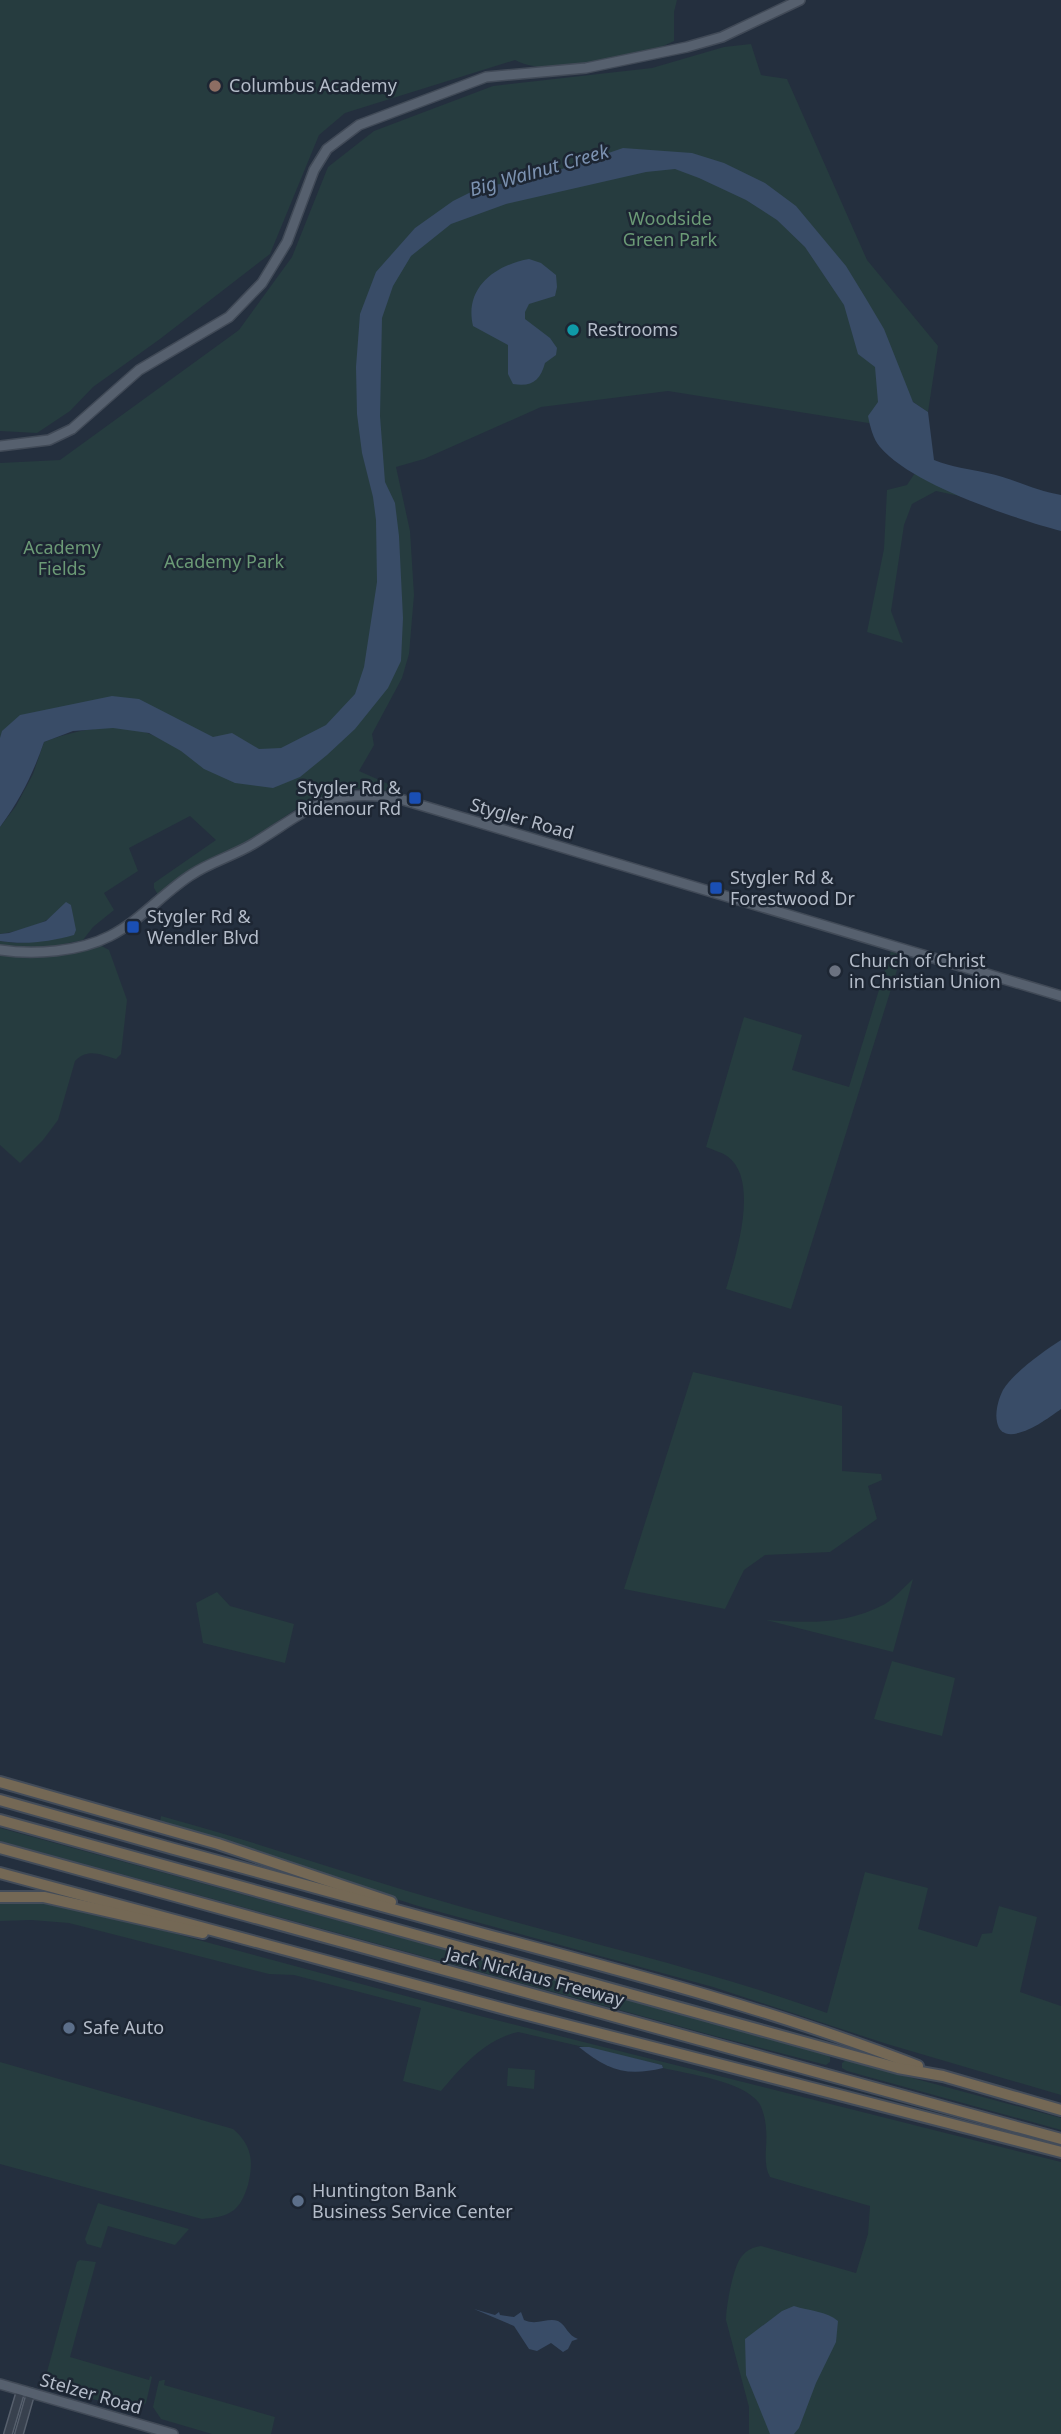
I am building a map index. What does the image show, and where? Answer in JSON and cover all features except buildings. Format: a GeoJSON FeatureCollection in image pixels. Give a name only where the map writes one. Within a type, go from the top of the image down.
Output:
{"type":"FeatureCollection","features":[{"type":"Feature","properties":{"kind":"highway"},"geometry":{"type":"LineString","coordinates":[[0,1782],[219,1844],[466,1929]]}},
{"type":"Feature","properties":{"kind":"highway"},"geometry":{"type":"LineString","coordinates":[[0,1800],[735,2003],[856,2042],[943,2076]]}},
{"type":"Feature","properties":{"kind":"highway","name":"Jack Nicklaus Freeway"},"geometry":{"type":"LineString","coordinates":[[0,1820],[853,2056],[943,2076],[1061,2110]]}},
{"type":"Feature","properties":{"kind":"highway","name":"Jack Nicklaus Freeway"},"geometry":{"type":"LineString","coordinates":[[0,1848],[1061,2139]]}},
{"type":"Feature","properties":{"kind":"highway"},"geometry":{"type":"LineString","coordinates":[[0,1873],[516,2012]]}},
{"type":"Feature","properties":{"kind":"highway"},"geometry":{"type":"LineString","coordinates":[[0,1897],[44,1897],[258,1946],[1061,2152]]}},
{"type":"Feature","properties":{"kind":"main road"},"geometry":{"type":"LineString","coordinates":[[0,446],[48,440],[72,429],[139,370],[229,317],[262,283],[287,242],[314,170],[327,149],[359,125],[486,77],[586,68],[687,47],[722,37],[800,0]]}},
{"type":"Feature","properties":{"kind":"main road","name":"Stygler Road"},"geometry":{"type":"LineString","coordinates":[[0,950],[48,952],[109,937],[194,873],[250,846],[291,817],[325,800],[363,794],[400,799],[1061,996]]}},
{"type":"Feature","properties":{"kind":"main road","name":"Stelzer Road"},"geometry":{"type":"LineString","coordinates":[[0,2384],[173,2434]]}},
{"type":"Feature","properties":{"kind":"street"},"geometry":{"type":"LineString","coordinates":[[8,2434],[21,2390]]}},
{"type":"Feature","properties":{"kind":"street"},"geometry":{"type":"LineString","coordinates":[[19,2434],[32,2392]]}},
{"type":"Feature","properties":{"kind":"green space"},"geometry":{"type":"Polygon","coordinates":[[[0,0],[677,0],[674,12],[674,41],[659,48],[567,67],[531,66],[515,60],[345,113],[319,135],[270,254],[93,387],[70,411],[37,433],[0,431],[0,0]]]}},
{"type":"Feature","properties":{"kind":"green space"},"geometry":{"type":"Polygon","coordinates":[[[751,44],[761,75],[787,79],[867,260],[938,346],[928,412],[913,402],[908,393],[887,426],[668,391],[541,407],[424,459],[396,467],[410,531],[414,595],[409,654],[402,678],[372,734],[374,745],[359,771],[395,787],[388,791],[364,788],[340,791],[305,803],[248,841],[187,872],[158,895],[154,883],[216,840],[190,816],[129,848],[138,871],[104,893],[114,910],[93,927],[83,940],[34,950],[0,945],[0,941],[30,942],[75,930],[71,905],[60,908],[39,924],[0,934],[0,827],[16,806],[33,774],[44,742],[83,731],[124,728],[150,734],[178,749],[143,722],[47,727],[0,803],[0,463],[60,460],[239,330],[292,257],[328,167],[374,131],[493,86],[652,68],[724,47],[751,44]]]}},
{"type":"Feature","properties":{"kind":"green space"},"geometry":{"type":"Polygon","coordinates":[[[915,473],[964,497],[936,491],[912,504],[904,525],[891,611],[903,643],[867,632],[884,549],[887,490],[907,485],[915,473]]]}},
{"type":"Feature","properties":{"kind":"green space"},"geometry":{"type":"Polygon","coordinates":[[[98,944],[109,950],[127,1000],[121,1054],[116,1059],[89,1053],[75,1061],[58,1120],[20,1163],[0,1145],[0,954],[37,957],[98,944]]]}},
{"type":"Feature","properties":{"kind":"green space"},"geometry":{"type":"Polygon","coordinates":[[[891,951],[902,954],[791,1309],[726,1289],[743,1220],[742,1183],[737,1167],[727,1156],[706,1147],[744,1017],[802,1035],[792,1070],[849,1087],[891,951]]]}},
{"type":"Feature","properties":{"kind":"green space"},"geometry":{"type":"Polygon","coordinates":[[[693,1372],[842,1406],[842,1471],[881,1474],[882,1480],[868,1486],[877,1519],[830,1552],[765,1555],[744,1570],[725,1609],[624,1589],[693,1372]]]}},
{"type":"Feature","properties":{"kind":"green space"},"geometry":{"type":"Polygon","coordinates":[[[913,1579],[893,1652],[766,1620],[812,1622],[856,1616],[885,1604],[913,1579]]]}},
{"type":"Feature","properties":{"kind":"green space"},"geometry":{"type":"Polygon","coordinates":[[[217,1592],[230,1606],[294,1624],[285,1663],[203,1643],[196,1603],[217,1592]]]}},
{"type":"Feature","properties":{"kind":"green space"},"geometry":{"type":"Polygon","coordinates":[[[892,1661],[955,1678],[942,1736],[874,1719],[892,1661]]]}},
{"type":"Feature","properties":{"kind":"green space"},"geometry":{"type":"Polygon","coordinates":[[[161,1816],[455,1905],[735,1983],[827,2013],[865,1872],[928,1888],[918,1929],[977,1947],[982,1934],[992,1933],[999,1906],[1037,1917],[1020,1992],[1061,2006],[1061,2095],[887,2044],[713,1987],[418,1906],[160,1823],[161,1816]]]}},
{"type":"Feature","properties":{"kind":"green space"},"geometry":{"type":"Polygon","coordinates":[[[0,1828],[826,2054],[830,2057],[830,2062],[826,2065],[715,2036],[0,1841],[0,1828]]]}},
{"type":"Feature","properties":{"kind":"green space"},"geometry":{"type":"Polygon","coordinates":[[[0,1899],[34,1899],[117,1918],[480,2016],[1061,2162],[1061,2434],[749,2434],[749,2407],[726,2320],[731,2287],[739,2261],[748,2250],[761,2246],[856,2273],[868,2234],[870,2206],[770,2177],[766,2166],[763,2112],[759,2103],[741,2089],[663,2068],[662,2065],[518,2032],[485,2047],[466,2063],[441,2091],[403,2081],[421,2008],[294,1975],[269,1974],[69,1923],[0,1921],[0,1899]]]}},
{"type":"Feature","properties":{"kind":"green space"},"geometry":{"type":"Polygon","coordinates":[[[846,2060],[1061,2118],[1061,2130],[847,2071],[842,2068],[842,2063],[846,2060]]]}},
{"type":"Feature","properties":{"kind":"green space"},"geometry":{"type":"Polygon","coordinates":[[[0,2062],[233,2129],[248,2148],[251,2161],[248,2185],[241,2201],[227,2214],[202,2219],[0,2164],[0,2062]]]}},
{"type":"Feature","properties":{"kind":"green space"},"geometry":{"type":"Polygon","coordinates":[[[508,2068],[535,2070],[534,2089],[507,2086],[508,2068]]]}},
{"type":"Feature","properties":{"kind":"green space"},"geometry":{"type":"Polygon","coordinates":[[[98,2203],[189,2229],[175,2245],[108,2226],[101,2248],[87,2244],[85,2239],[98,2203]]]}},
{"type":"Feature","properties":{"kind":"green space"},"geometry":{"type":"Polygon","coordinates":[[[77,2262],[96,2262],[70,2357],[149,2380],[150,2376],[152,2377],[146,2403],[136,2411],[49,2387],[44,2383],[77,2262]]]}},
{"type":"Feature","properties":{"kind":"green space"},"geometry":{"type":"Polygon","coordinates":[[[165,2380],[164,2385],[275,2417],[271,2434],[212,2434],[161,2419],[153,2407],[159,2381],[165,2380]]]}},
{"type":"Feature","properties":{"kind":"water"},"geometry":{"type":"Polygon","coordinates":[[[623,148],[692,153],[724,163],[765,183],[796,206],[846,266],[884,329],[913,402],[928,412],[934,460],[1061,495],[1061,531],[991,509],[939,487],[895,461],[880,447],[868,416],[878,402],[875,367],[858,354],[844,305],[805,247],[777,220],[746,200],[675,169],[646,172],[506,204],[451,224],[411,256],[393,286],[382,318],[380,416],[385,482],[395,503],[399,536],[403,618],[401,661],[388,688],[355,729],[300,777],[273,788],[235,783],[204,769],[181,751],[149,733],[113,728],[73,731],[44,742],[25,786],[0,827],[0,738],[2,731],[20,715],[112,696],[139,699],[213,737],[232,733],[259,749],[281,748],[326,725],[355,694],[364,667],[377,582],[376,520],[362,453],[357,414],[356,367],[360,314],[376,272],[415,228],[453,201],[481,187],[533,179],[623,148]]]}},
{"type":"Feature","properties":{"kind":"water"},"geometry":{"type":"Polygon","coordinates":[[[529,259],[541,263],[556,275],[557,287],[555,296],[529,304],[525,319],[550,338],[557,348],[556,355],[545,363],[538,378],[520,385],[513,384],[508,374],[508,345],[473,326],[471,312],[473,300],[485,280],[505,267],[529,259]]]}},
{"type":"Feature","properties":{"kind":"water"},"geometry":{"type":"Polygon","coordinates":[[[66,902],[71,905],[76,930],[74,935],[37,942],[0,941],[0,934],[46,921],[66,902]]]}},
{"type":"Feature","properties":{"kind":"water"},"geometry":{"type":"Polygon","coordinates":[[[1061,1340],[1061,1409],[1027,1430],[1008,1434],[1001,1430],[996,1414],[1003,1390],[1021,1370],[1061,1340]]]}},
{"type":"Feature","properties":{"kind":"water"},"geometry":{"type":"Polygon","coordinates":[[[579,2047],[589,2047],[662,2065],[663,2068],[638,2072],[618,2070],[579,2047]]]}},
{"type":"Feature","properties":{"kind":"water"},"geometry":{"type":"Polygon","coordinates":[[[794,2306],[823,2313],[838,2321],[836,2342],[816,2383],[799,2428],[794,2434],[770,2434],[746,2375],[745,2339],[782,2311],[794,2306]]]}},
{"type":"Feature","properties":{"kind":"water"},"geometry":{"type":"Polygon","coordinates":[[[474,2309],[514,2317],[521,2312],[524,2320],[529,2322],[558,2321],[578,2339],[572,2341],[563,2352],[551,2343],[537,2351],[529,2349],[514,2326],[474,2309]]]}},
{"type":"Feature","properties":{"kind":"place","name":"Columbus Academy"},"geometry":{"type":"Point","coordinates":[215,86]}},
{"type":"Feature","properties":{"kind":"place","name":"Restrooms"},"geometry":{"type":"Point","coordinates":[573,330]}},
{"type":"Feature","properties":{"kind":"place","name":"Stygler Rd & Ridenour Rd"},"geometry":{"type":"Point","coordinates":[415,798]}},
{"type":"Feature","properties":{"kind":"place","name":"Stygler Rd & Forestwood Dr"},"geometry":{"type":"Point","coordinates":[716,888]}},
{"type":"Feature","properties":{"kind":"place","name":"Stygler Rd & Wendler Blvd"},"geometry":{"type":"Point","coordinates":[133,927]}},
{"type":"Feature","properties":{"kind":"place","name":"Church of Christ in Christian Union"},"geometry":{"type":"Point","coordinates":[835,971]}},
{"type":"Feature","properties":{"kind":"place","name":"Safe Auto"},"geometry":{"type":"Point","coordinates":[69,2028]}},
{"type":"Feature","properties":{"kind":"place","name":"Huntington Bank Business Service Center"},"geometry":{"type":"Point","coordinates":[298,2201]}},
{"type":"Feature","properties":{"kind":"water label","name":"Big Walnut Creek"},"geometry":{"type":"Point","coordinates":[539,170]}},
{"type":"Feature","properties":{"kind":"park label","name":"Woodside Green Park"},"geometry":{"type":"Point","coordinates":[670,229]}},
{"type":"Feature","properties":{"kind":"park label","name":"Academy Fields"},"geometry":{"type":"Point","coordinates":[62,558]}},
{"type":"Feature","properties":{"kind":"park label","name":"Academy Park"},"geometry":{"type":"Point","coordinates":[224,562]}}]}
